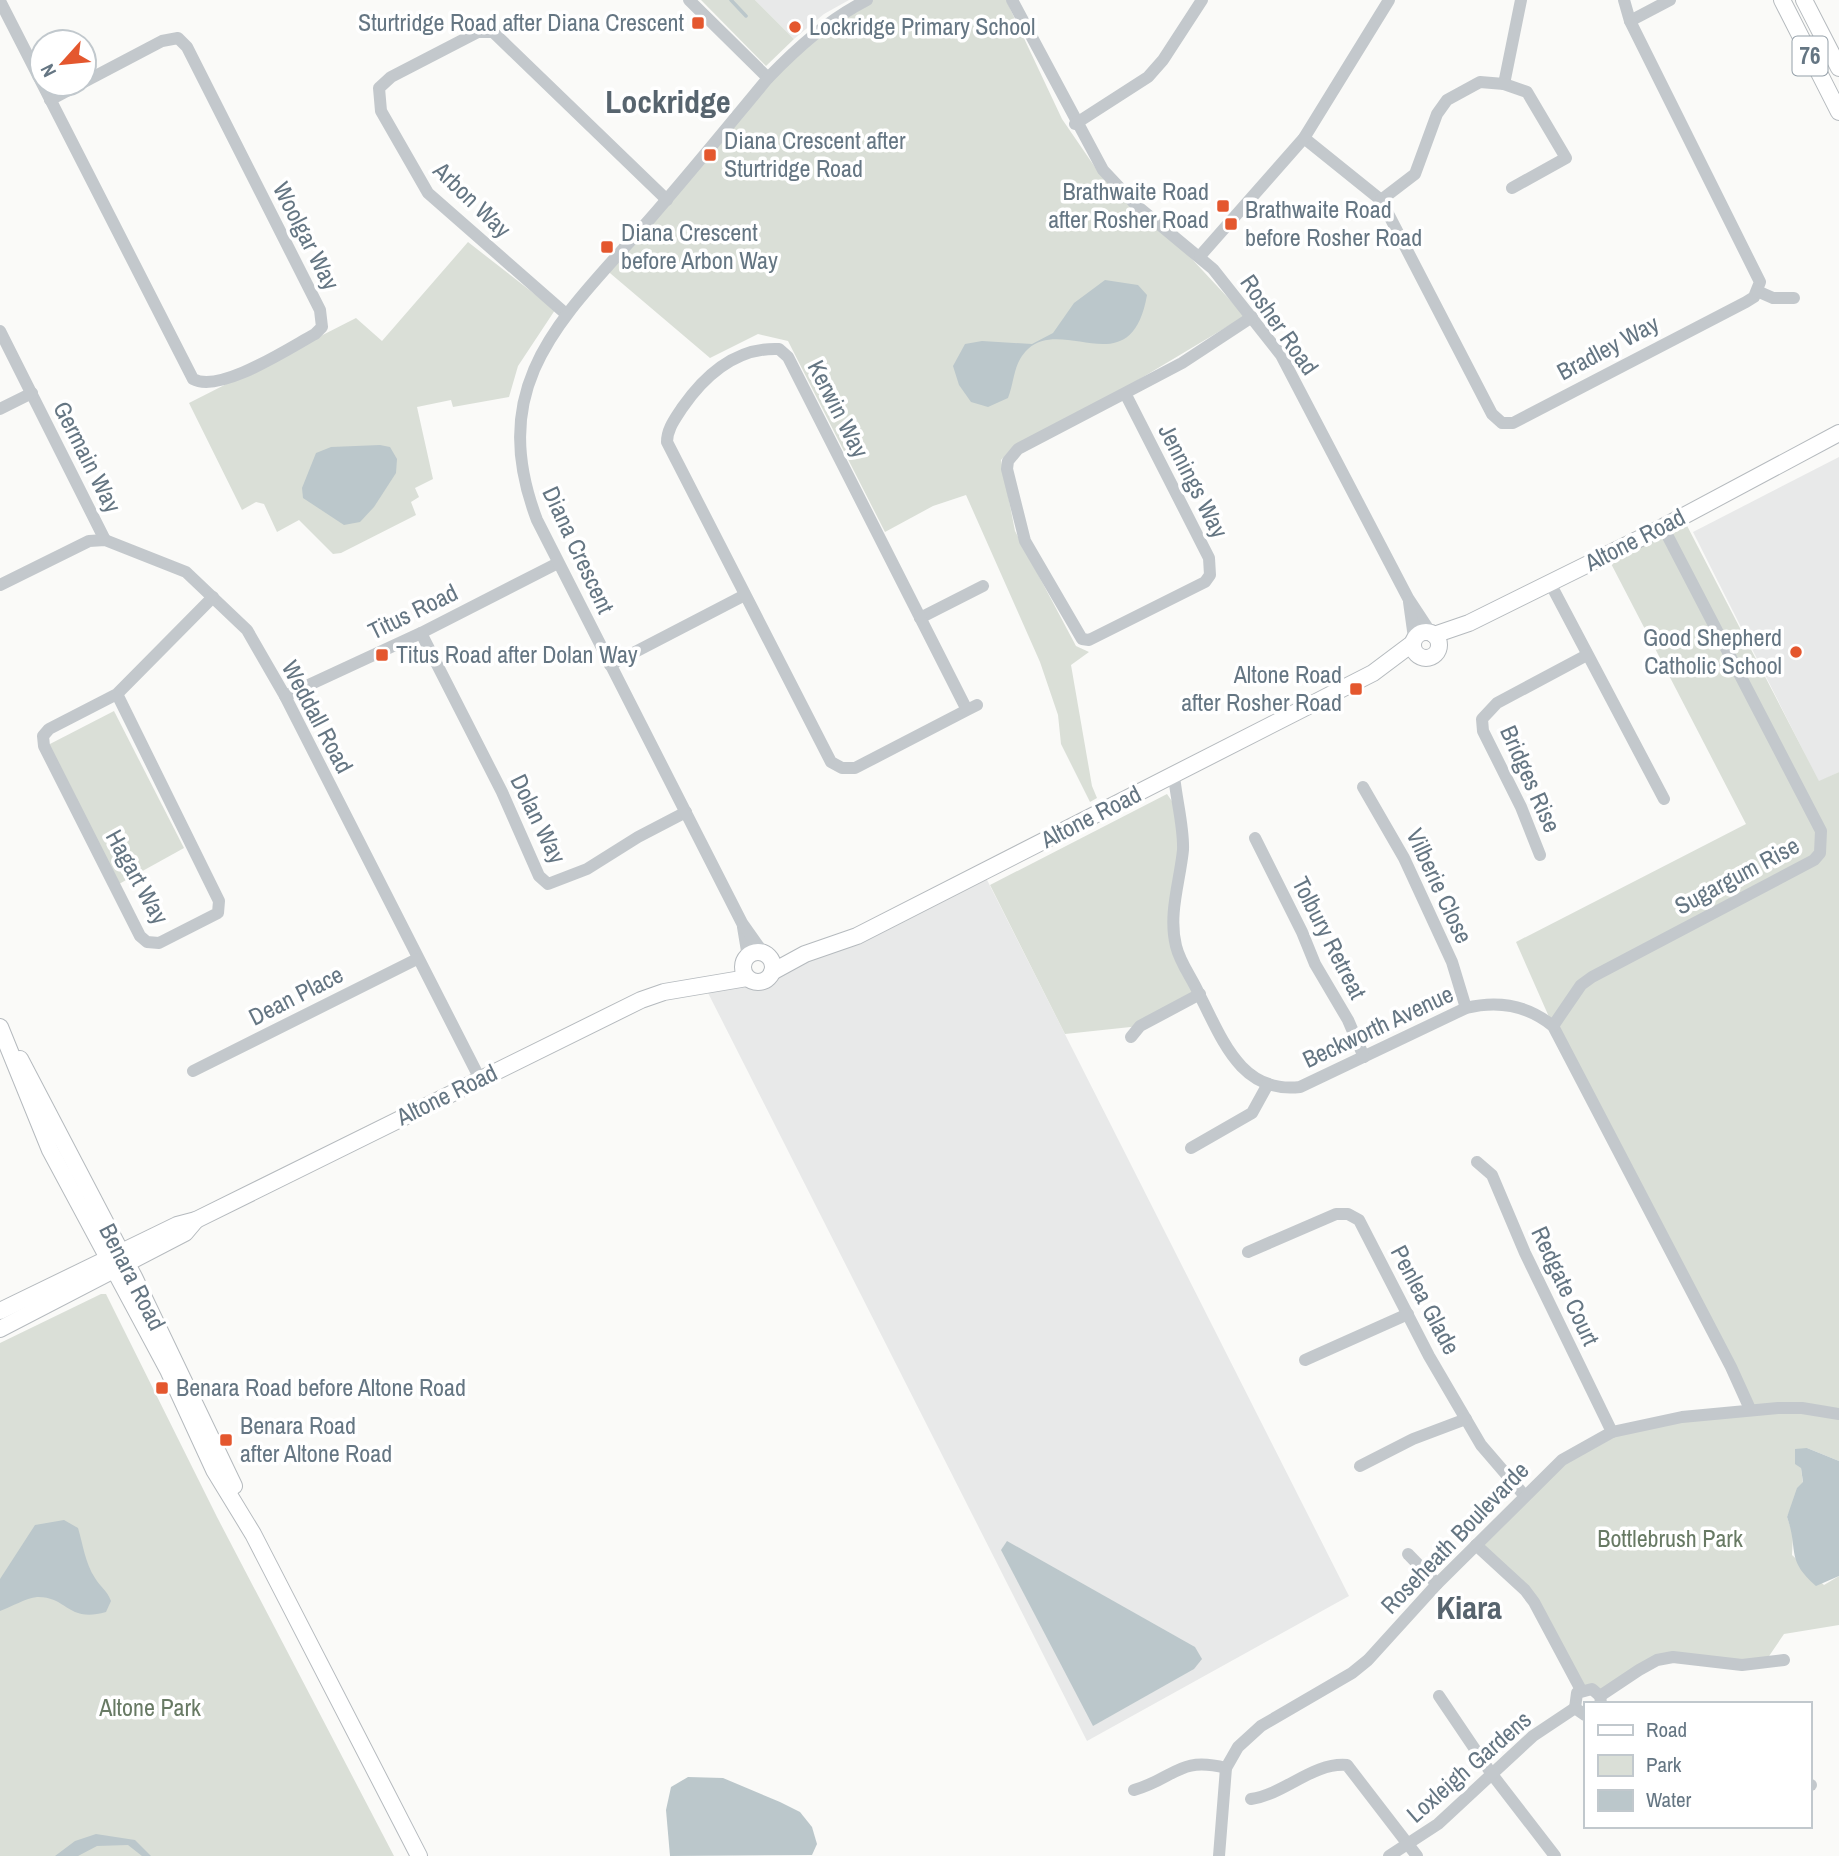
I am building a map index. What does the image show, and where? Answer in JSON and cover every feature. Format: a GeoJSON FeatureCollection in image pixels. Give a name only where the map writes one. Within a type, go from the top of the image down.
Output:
{"type":"FeatureCollection","features":[{"type":"Feature","properties":{"kind":"main road","name":"76"},"geometry":{"type":"LineString","coordinates":[[1782,0],[1839,112]]}},
{"type":"Feature","properties":{"kind":"main road","name":"76"},"geometry":{"type":"LineString","coordinates":[[1804,0],[1839,68]]}},
{"type":"Feature","properties":{"kind":"main road","name":"Altone Road"},"geometry":{"type":"LineString","coordinates":[[1435,639],[1663,527],[1801,456],[1839,433]]}},
{"type":"Feature","properties":{"kind":"main road","name":"Altone Road"},"geometry":{"type":"LineString","coordinates":[[1801,456],[1839,440]]}},
{"type":"Feature","properties":{"kind":"main road"},"geometry":{"type":"LineString","coordinates":[[1422,632],[1435,639],[1432,657],[1422,658],[1414,652],[1414,640],[1422,632]]}},
{"type":"Feature","properties":{"kind":"main road","name":"Altone Road"},"geometry":{"type":"LineString","coordinates":[[1373,673],[1414,640]]}},
{"type":"Feature","properties":{"kind":"main road","name":"Altone Road"},"geometry":{"type":"LineString","coordinates":[[772,972],[806,954],[858,936],[1373,673],[1422,658]]}},
{"type":"Feature","properties":{"kind":"main road"},"geometry":{"type":"LineString","coordinates":[[755,953],[765,954],[772,962],[772,972],[761,982],[746,966],[755,953]]}},
{"type":"Feature","properties":{"kind":"main road","name":"Altone Road"},"geometry":{"type":"LineString","coordinates":[[765,954],[806,954]]}},
{"type":"Feature","properties":{"kind":"main road","name":"Altone Road"},"geometry":{"type":"LineString","coordinates":[[0,1311],[185,1233],[196,1220],[641,1000],[664,992],[704,985],[746,966]]}},
{"type":"Feature","properties":{"kind":"main road","name":"Benara Road"},"geometry":{"type":"LineString","coordinates":[[0,1026],[50,1150],[117,1261],[221,1456],[253,1534],[419,1856]]}},
{"type":"Feature","properties":{"kind":"main road","name":"Altone Road"},"geometry":{"type":"LineString","coordinates":[[0,1329],[117,1261]]}},
{"type":"Feature","properties":{"kind":"street"},"geometry":{"type":"LineString","coordinates":[[689,0],[768,78]]}},
{"type":"Feature","properties":{"kind":"street","name":"Diana Crescent"},"geometry":{"type":"LineString","coordinates":[[765,954],[742,923],[558,562],[526,491],[519,458],[520,420],[537,362],[566,314],[667,200],[768,78],[801,44],[840,14],[867,0]]}},
{"type":"Feature","properties":{"kind":"street","name":"Rosher Road"},"geometry":{"type":"LineString","coordinates":[[1012,0],[1103,170],[1136,205],[1200,256],[1252,317],[1286,365],[1408,598],[1435,639]]}},
{"type":"Feature","properties":{"kind":"street"},"geometry":{"type":"LineString","coordinates":[[1076,124],[1148,77],[1163,60],[1202,0]]}},
{"type":"Feature","properties":{"kind":"street"},"geometry":{"type":"LineString","coordinates":[[1200,256],[1304,138],[1389,0]]}},
{"type":"Feature","properties":{"kind":"street"},"geometry":{"type":"LineString","coordinates":[[1504,83],[1521,0]]}},
{"type":"Feature","properties":{"kind":"street"},"geometry":{"type":"LineString","coordinates":[[1624,0],[1630,20],[1758,272],[1760,282],[1757,291],[1773,298],[1794,298]]}},
{"type":"Feature","properties":{"kind":"street"},"geometry":{"type":"LineString","coordinates":[[1630,20],[1670,0]]}},
{"type":"Feature","properties":{"kind":"street","name":"Woolgar Way"},"geometry":{"type":"LineString","coordinates":[[0,1],[193,379],[202,384],[229,379],[315,334],[323,327],[320,310],[187,47],[178,38],[162,41],[98,75]]}},
{"type":"Feature","properties":{"kind":"street","name":"Arbon Way"},"geometry":{"type":"LineString","coordinates":[[566,314],[428,193],[381,111],[379,88],[391,78],[478,32],[494,32],[667,200]]}},
{"type":"Feature","properties":{"kind":"street"},"geometry":{"type":"LineString","coordinates":[[1381,200],[1415,174],[1437,114],[1447,100],[1480,82],[1504,83],[1527,92],[1566,158],[1512,188]]}},
{"type":"Feature","properties":{"kind":"street","name":"Woolgar Way"},"geometry":{"type":"LineString","coordinates":[[50,100],[54,98]]}},
{"type":"Feature","properties":{"kind":"street","name":"Bradley Way"},"geometry":{"type":"LineString","coordinates":[[1304,138],[1381,200],[1492,414],[1502,422],[1513,423],[1746,302],[1757,291]]}},
{"type":"Feature","properties":{"kind":"street","name":"Jennings Way"},"geometry":{"type":"LineString","coordinates":[[1125,393],[1212,567],[1205,582],[1089,640],[1082,639],[1025,541],[1007,469],[1009,461],[1018,449],[1182,363],[1252,317]]}},
{"type":"Feature","properties":{"kind":"street","name":"Germain Way"},"geometry":{"type":"LineString","coordinates":[[0,331],[105,540]]}},
{"type":"Feature","properties":{"kind":"street","name":"Kerwin Way"},"geometry":{"type":"LineString","coordinates":[[779,349],[788,357],[920,618],[972,707],[855,768],[842,768],[831,762],[743,596],[667,442],[667,435],[694,391],[713,372],[753,351],[779,349]]}},
{"type":"Feature","properties":{"kind":"street","name":"Germain Way"},"geometry":{"type":"LineString","coordinates":[[0,409],[32,393]]}},
{"type":"Feature","properties":{"kind":"street","name":"Sugargum Rise"},"geometry":{"type":"LineString","coordinates":[[1553,1026],[1581,985],[1592,976],[1814,860],[1820,853],[1821,831],[1663,527]]}},
{"type":"Feature","properties":{"kind":"street"},"geometry":{"type":"LineString","coordinates":[[0,585],[89,541],[105,540]]}},
{"type":"Feature","properties":{"kind":"street","name":"Weddall Road"},"geometry":{"type":"LineString","coordinates":[[105,540],[186,572],[247,630],[285,696],[480,1079]]}},
{"type":"Feature","properties":{"kind":"street","name":"Titus Road"},"geometry":{"type":"LineString","coordinates":[[285,696],[421,633],[558,562]]}},
{"type":"Feature","properties":{"kind":"street"},"geometry":{"type":"LineString","coordinates":[[1550,583],[1664,799]]}},
{"type":"Feature","properties":{"kind":"street"},"geometry":{"type":"LineString","coordinates":[[920,618],[983,586]]}},
{"type":"Feature","properties":{"kind":"street"},"geometry":{"type":"LineString","coordinates":[[610,665],[743,596]]}},
{"type":"Feature","properties":{"kind":"street","name":"Hagart Way"},"geometry":{"type":"LineString","coordinates":[[117,694],[219,901],[218,914],[159,943],[147,942],[140,936],[44,746],[43,736],[49,729],[117,694],[213,597]]}},
{"type":"Feature","properties":{"kind":"street","name":"Rosher Road"},"geometry":{"type":"LineString","coordinates":[[1408,598],[1414,640]]}},
{"type":"Feature","properties":{"kind":"street","name":"Dolan Way"},"geometry":{"type":"LineString","coordinates":[[421,633],[502,792],[539,876],[548,884],[587,869],[638,837],[686,812]]}},
{"type":"Feature","properties":{"kind":"street","name":"Bridges Rise"},"geometry":{"type":"LineString","coordinates":[[1540,855],[1521,807],[1483,731],[1482,719],[1497,703],[1587,655]]}},
{"type":"Feature","properties":{"kind":"street","name":"Beckworth Avenue"},"geometry":{"type":"LineString","coordinates":[[1167,779],[1176,807],[1183,847],[1174,932],[1180,958],[1235,1062],[1255,1079],[1286,1088],[1300,1087],[1466,1008],[1485,1003],[1505,1004],[1525,1010],[1553,1026]]}},
{"type":"Feature","properties":{"kind":"street","name":"Vilberie Close"},"geometry":{"type":"LineString","coordinates":[[1363,787],[1404,858],[1452,962],[1466,1008]]}},
{"type":"Feature","properties":{"kind":"street","name":"Tolbury Retreat"},"geometry":{"type":"LineString","coordinates":[[1255,838],[1315,964],[1342,1009],[1364,1058]]}},
{"type":"Feature","properties":{"kind":"street","name":"Diana Crescent"},"geometry":{"type":"LineString","coordinates":[[742,923],[746,966]]}},
{"type":"Feature","properties":{"kind":"street","name":"Dean Place"},"geometry":{"type":"LineString","coordinates":[[193,1071],[417,959]]}},
{"type":"Feature","properties":{"kind":"street"},"geometry":{"type":"LineString","coordinates":[[1131,1037],[1140,1026],[1200,994]]}},
{"type":"Feature","properties":{"kind":"street"},"geometry":{"type":"LineString","coordinates":[[1553,1026],[1731,1367],[1743,1410]]}},
{"type":"Feature","properties":{"kind":"street"},"geometry":{"type":"LineString","coordinates":[[1191,1148],[1252,1112],[1268,1084]]}},
{"type":"Feature","properties":{"kind":"street","name":"Redgate Court"},"geometry":{"type":"LineString","coordinates":[[1477,1162],[1492,1175],[1525,1253],[1612,1432]]}},
{"type":"Feature","properties":{"kind":"street","name":"Penlea Glade"},"geometry":{"type":"LineString","coordinates":[[1248,1252],[1336,1214],[1353,1216],[1364,1227],[1466,1419],[1492,1460],[1524,1495]]}},
{"type":"Feature","properties":{"kind":"street"},"geometry":{"type":"LineString","coordinates":[[1305,1360],[1408,1314]]}},
{"type":"Feature","properties":{"kind":"street","name":"Roseheath Boulevarde"},"geometry":{"type":"LineString","coordinates":[[1226,1768],[1238,1747],[1261,1726],[1352,1673],[1368,1660],[1437,1584],[1562,1460],[1612,1432],[1682,1417],[1743,1410],[1802,1408],[1839,1414]]}},
{"type":"Feature","properties":{"kind":"street"},"geometry":{"type":"LineString","coordinates":[[1360,1466],[1413,1439],[1466,1419]]}},
{"type":"Feature","properties":{"kind":"street"},"geometry":{"type":"LineString","coordinates":[[1476,1545],[1525,1590],[1541,1613],[1581,1690]]}},
{"type":"Feature","properties":{"kind":"street"},"geometry":{"type":"LineString","coordinates":[[1408,1554],[1437,1584]]}},
{"type":"Feature","properties":{"kind":"street"},"geometry":{"type":"LineString","coordinates":[[1580,1712],[1574,1698],[1581,1690],[1592,1689],[1600,1700],[1639,1670],[1674,1657],[1742,1665],[1784,1660]]}},
{"type":"Feature","properties":{"kind":"street"},"geometry":{"type":"LineString","coordinates":[[1439,1696],[1491,1773],[1555,1856]]}},
{"type":"Feature","properties":{"kind":"street","name":"Loxleigh Gardens"},"geometry":{"type":"LineString","coordinates":[[1389,1856],[1413,1851],[1491,1773],[1533,1736],[1580,1712]]}},
{"type":"Feature","properties":{"kind":"street"},"geometry":{"type":"LineString","coordinates":[[1134,1790],[1149,1786],[1192,1763],[1226,1768],[1219,1856]]}},
{"type":"Feature","properties":{"kind":"street"},"geometry":{"type":"LineString","coordinates":[[1251,1799],[1268,1797],[1333,1764],[1347,1765],[1413,1851]]}},
{"type":"Feature","properties":{"kind":"shaded area","name":"Lockridge Primary School"},"geometry":{"type":"Polygon","coordinates":[[[755,0],[849,0],[824,14],[794,39],[755,0]]]}},
{"type":"Feature","properties":{"kind":"shaded area","name":"Good Shepherd Catholic School"},"geometry":{"type":"Polygon","coordinates":[[[1839,457],[1839,772],[1819,782],[1693,532],[1839,457]]]}},
{"type":"Feature","properties":{"kind":"shaded area"},"geometry":{"type":"Polygon","coordinates":[[[983,872],[1349,1596],[1087,1741],[704,985],[766,980],[983,872]]]}},
{"type":"Feature","properties":{"kind":"green space"},"geometry":{"type":"Polygon","coordinates":[[[701,0],[755,0],[794,39],[766,66],[701,0]]]}},
{"type":"Feature","properties":{"kind":"green space"},"geometry":{"type":"Polygon","coordinates":[[[865,0],[1006,0],[1062,119],[1099,173],[1190,257],[1245,316],[1123,389],[1012,448],[1001,460],[1015,531],[1076,646],[1089,652],[1071,665],[1092,786],[1097,798],[1090,802],[1061,744],[1058,715],[1040,662],[966,495],[933,506],[885,532],[788,341],[758,334],[710,358],[604,268],[767,79],[865,0]]]}},
{"type":"Feature","properties":{"kind":"green space"},"geometry":{"type":"Polygon","coordinates":[[[468,242],[555,310],[518,366],[509,397],[453,407],[451,400],[417,407],[433,479],[415,488],[419,497],[411,502],[416,515],[341,553],[333,554],[299,520],[277,532],[264,504],[256,502],[242,510],[189,403],[356,318],[382,341],[468,242]]]}},
{"type":"Feature","properties":{"kind":"green space","name":"Bottlebrush Park"},"geometry":{"type":"Polygon","coordinates":[[[1682,516],[1819,781],[1839,772],[1839,1461],[1807,1448],[1801,1468],[1803,1483],[1787,1517],[1793,1534],[1792,1555],[1824,1585],[1839,1576],[1839,1625],[1784,1634],[1765,1662],[1673,1657],[1600,1696],[1586,1688],[1541,1613],[1476,1545],[1545,1474],[1612,1432],[1749,1409],[1553,1026],[1516,942],[1746,824],[1606,554],[1682,516]]]}},
{"type":"Feature","properties":{"kind":"green space"},"geometry":{"type":"Polygon","coordinates":[[[114,711],[184,848],[119,884],[48,745],[114,711]]]}},
{"type":"Feature","properties":{"kind":"green space"},"geometry":{"type":"Polygon","coordinates":[[[1167,794],[1176,807],[1183,847],[1174,932],[1200,994],[1140,1026],[1065,1034],[990,885],[1167,794]]]}},
{"type":"Feature","properties":{"kind":"green space","name":"Altone Park"},"geometry":{"type":"Polygon","coordinates":[[[106,1294],[217,1517],[394,1856],[0,1856],[0,1343],[106,1294]]]}},
{"type":"Feature","properties":{"kind":"water"},"geometry":{"type":"Polygon","coordinates":[[[1105,280],[1138,285],[1147,295],[1139,322],[1127,337],[1112,343],[1095,344],[1060,339],[1043,341],[1023,354],[1008,398],[988,407],[971,402],[959,385],[953,366],[965,344],[982,341],[1032,344],[1053,333],[1074,303],[1105,280]]]}},
{"type":"Feature","properties":{"kind":"water"},"geometry":{"type":"Polygon","coordinates":[[[331,447],[390,447],[397,459],[396,473],[374,507],[360,522],[344,525],[303,498],[302,488],[316,453],[331,447]]]}},
{"type":"Feature","properties":{"kind":"water"},"geometry":{"type":"Polygon","coordinates":[[[1807,1448],[1839,1461],[1839,1576],[1816,1586],[1806,1577],[1796,1561],[1787,1517],[1797,1488],[1803,1482],[1801,1468],[1795,1464],[1795,1449],[1807,1448]]]}},
{"type":"Feature","properties":{"kind":"water"},"geometry":{"type":"Polygon","coordinates":[[[64,1520],[78,1528],[89,1566],[111,1601],[106,1612],[83,1614],[55,1600],[37,1597],[0,1611],[0,1579],[35,1525],[64,1520]]]}},
{"type":"Feature","properties":{"kind":"water"},"geometry":{"type":"Polygon","coordinates":[[[1007,1541],[1195,1647],[1202,1659],[1194,1669],[1093,1726],[1001,1550],[1007,1541]]]}},
{"type":"Feature","properties":{"kind":"water"},"geometry":{"type":"Polygon","coordinates":[[[688,1777],[723,1778],[800,1812],[812,1827],[817,1844],[812,1855],[670,1856],[666,1810],[671,1787],[688,1777]]]}},
{"type":"Feature","properties":{"kind":"water"},"geometry":{"type":"Polygon","coordinates":[[[96,1834],[135,1840],[151,1856],[142,1856],[128,1845],[97,1846],[78,1856],[55,1856],[75,1841],[96,1834]]]}},
{"type":"Feature","properties":{"kind":"waterway"},"geometry":{"type":"LineString","coordinates":[[731,0],[746,16]]}},
{"type":"Feature","properties":{"kind":"place","name":"Sturtridge Road after Diana Crescent"},"geometry":{"type":"Point","coordinates":[698,23]}},
{"type":"Feature","properties":{"kind":"place","name":"Lockridge Primary School"},"geometry":{"type":"Point","coordinates":[795,27]}},
{"type":"Feature","properties":{"kind":"place","name":"Diana Crescent after Sturtridge Road"},"geometry":{"type":"Point","coordinates":[710,155]}},
{"type":"Feature","properties":{"kind":"place","name":"Brathwaite Road after Rosher Road"},"geometry":{"type":"Point","coordinates":[1223,206]}},
{"type":"Feature","properties":{"kind":"place","name":"Brathwaite Road before Rosher Road"},"geometry":{"type":"Point","coordinates":[1231,224]}},
{"type":"Feature","properties":{"kind":"place","name":"Diana Crescent before Arbon Way"},"geometry":{"type":"Point","coordinates":[607,247]}},
{"type":"Feature","properties":{"kind":"place","name":"Good Shepherd Catholic School"},"geometry":{"type":"Point","coordinates":[1796,652]}},
{"type":"Feature","properties":{"kind":"place","name":"Titus Road after Dolan Way"},"geometry":{"type":"Point","coordinates":[382,655]}},
{"type":"Feature","properties":{"kind":"place","name":"Altone Road after Rosher Road"},"geometry":{"type":"Point","coordinates":[1356,689]}},
{"type":"Feature","properties":{"kind":"place","name":"Benara Road before Altone Road"},"geometry":{"type":"Point","coordinates":[162,1388]}},
{"type":"Feature","properties":{"kind":"place","name":"Benara Road after Altone Road"},"geometry":{"type":"Point","coordinates":[226,1440]}},
{"type":"Feature","properties":{"kind":"district","name":"Lockridge"},"geometry":{"type":"Point","coordinates":[668,102]}},
{"type":"Feature","properties":{"kind":"district","name":"Kiara"},"geometry":{"type":"Point","coordinates":[1469,1608]}}]}
